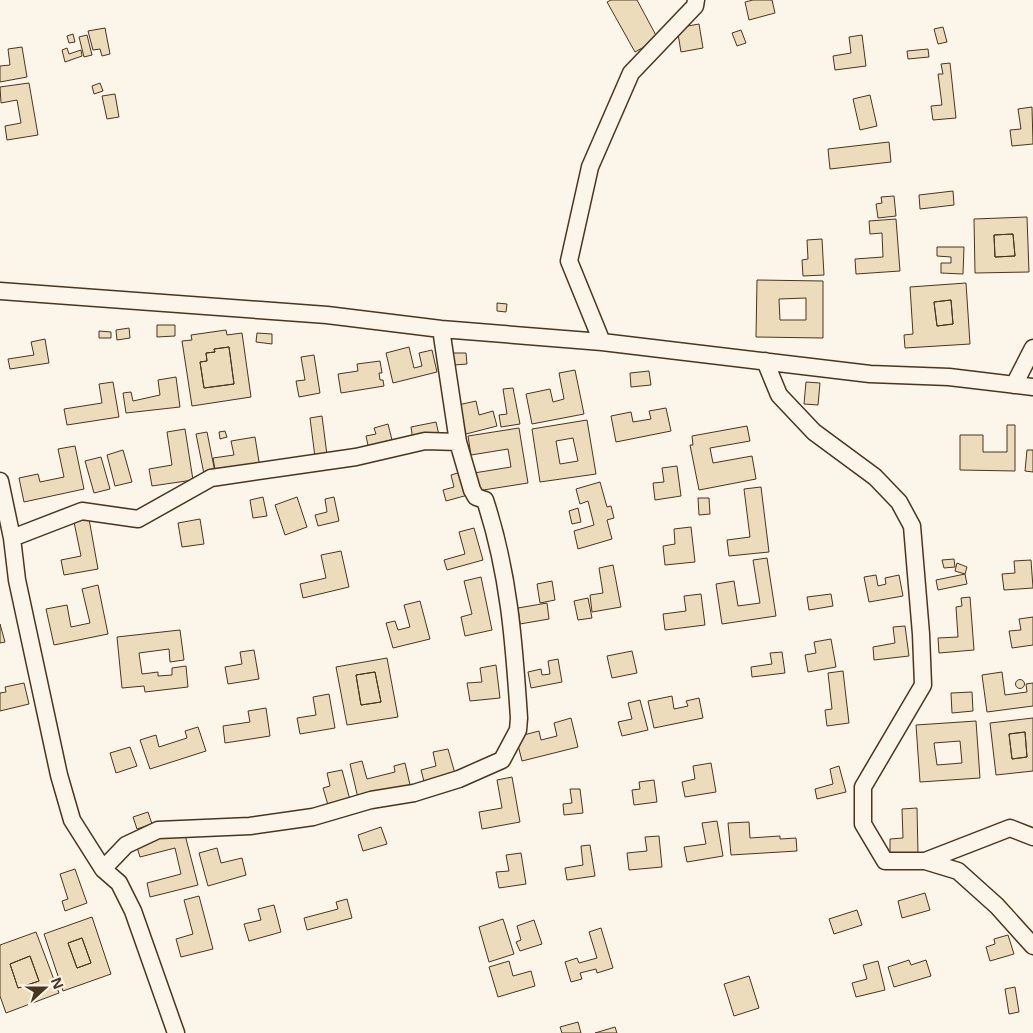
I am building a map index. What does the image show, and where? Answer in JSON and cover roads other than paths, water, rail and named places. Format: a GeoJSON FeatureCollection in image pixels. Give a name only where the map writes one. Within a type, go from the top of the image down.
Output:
{"type":"FeatureCollection","features":[{"type":"Feature","properties":{"kind":"street"},"geometry":{"type":"LineString","coordinates":[[602,342],[570,261],[590,167],[631,73],[695,6],[696,0]]}},
{"type":"Feature","properties":{"kind":"street"},"geometry":{"type":"LineString","coordinates":[[0,291],[327,315],[441,329],[602,342],[870,374],[949,377],[1033,387]]}},
{"type":"Feature","properties":{"kind":"street"},"geometry":{"type":"LineString","coordinates":[[103,869],[126,845],[158,830],[250,826],[313,817],[371,800],[414,792],[459,779],[502,760],[518,730],[519,718],[513,626],[498,540],[485,500],[476,497],[472,490],[458,442],[441,329]]}},
{"type":"Feature","properties":{"kind":"street"},"geometry":{"type":"LineString","coordinates":[[1014,385],[1033,348]]}},
{"type":"Feature","properties":{"kind":"street"},"geometry":{"type":"LineString","coordinates":[[765,361],[779,395],[814,432],[875,477],[899,502],[912,526],[922,634],[923,685],[863,787],[864,824],[885,861],[925,861],[958,871],[997,906],[1033,946]]}},
{"type":"Feature","properties":{"kind":"street"},"geometry":{"type":"LineString","coordinates":[[12,538],[82,511],[138,519],[212,478],[356,457],[425,441],[458,442]]}},
{"type":"Feature","properties":{"kind":"street"},"geometry":{"type":"LineString","coordinates":[[0,481],[12,538],[17,580],[59,775],[72,820],[103,869],[119,882],[133,911],[176,1033]]}},
{"type":"Feature","properties":{"kind":"street"},"geometry":{"type":"LineString","coordinates":[[925,861],[1010,828],[1033,837]]}}]}
